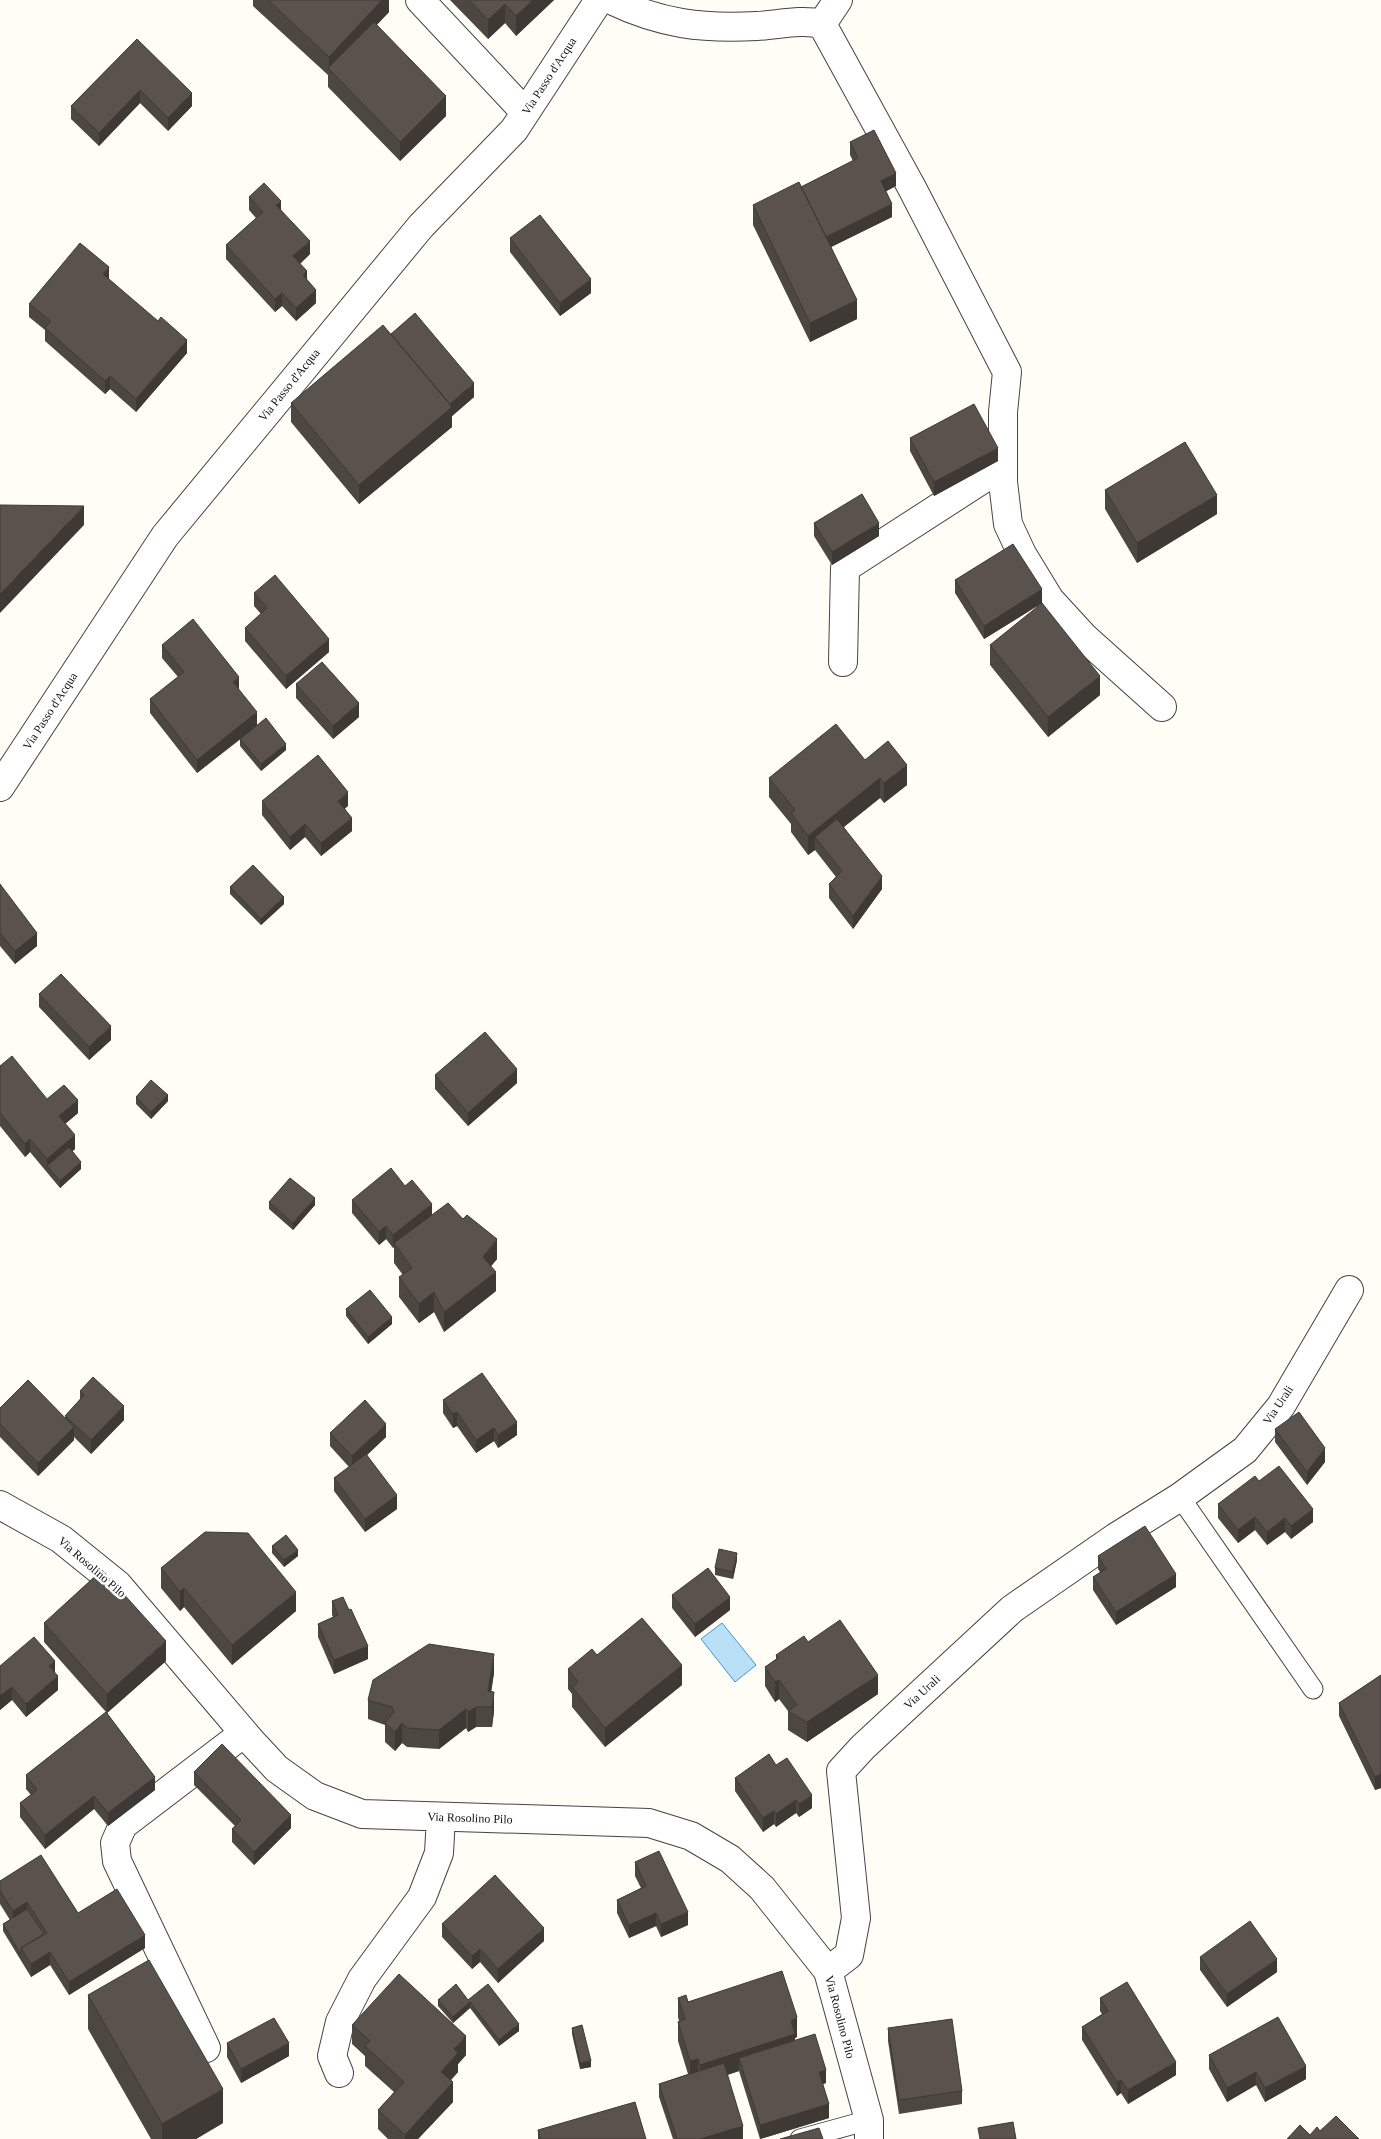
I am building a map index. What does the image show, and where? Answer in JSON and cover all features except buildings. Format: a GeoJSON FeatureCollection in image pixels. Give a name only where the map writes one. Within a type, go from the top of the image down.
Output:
{"type":"FeatureCollection","features":[{"type":"Feature","properties":{"kind":"street"},"geometry":{"type":"LineString","coordinates":[[420,0],[525,112]]}},
{"type":"Feature","properties":{"kind":"street","name":"Via Passo d'Acqua"},"geometry":{"type":"LineString","coordinates":[[0,787],[165,536],[421,226],[514,130],[599,0]]}},
{"type":"Feature","properties":{"kind":"street"},"geometry":{"type":"LineString","coordinates":[[611,0],[641,14],[692,26],[746,27],[809,21],[822,24],[912,188],[1008,372],[1003,412],[1003,466],[1008,524],[1022,554],[1050,600],[1084,637],[1162,707]]}},
{"type":"Feature","properties":{"kind":"street"},"geometry":{"type":"LineString","coordinates":[[822,24],[838,0]]}},
{"type":"Feature","properties":{"kind":"street"},"geometry":{"type":"LineString","coordinates":[[843,662],[845,568],[1003,466]]}},
{"type":"Feature","properties":{"kind":"street","name":"Via Urali"},"geometry":{"type":"LineString","coordinates":[[828,1971],[849,1955],[856,1918],[841,1771],[863,1746],[1012,1609],[1116,1536],[1180,1497],[1245,1450],[1281,1406],[1349,1290]]}},
{"type":"Feature","properties":{"kind":"street","name":"Via Rosolino Pilo"},"geometry":{"type":"LineString","coordinates":[[0,1505],[61,1539],[118,1585],[277,1769],[315,1796],[362,1814],[649,1823],[691,1836],[730,1859],[762,1888],[828,1971],[869,2130]]}},
{"type":"Feature","properties":{"kind":"street"},"geometry":{"type":"LineString","coordinates":[[206,2048],[117,1861],[115,1843],[123,1824],[244,1733]]}},
{"type":"Feature","properties":{"kind":"street"},"geometry":{"type":"LineString","coordinates":[[339,2073],[332,2056],[340,2022],[362,1979],[422,1897],[439,1852],[441,1817]]}},
{"type":"Feature","properties":{"kind":"lane"},"geometry":{"type":"LineString","coordinates":[[1180,1497],[1313,1689]]}},
{"type":"Feature","properties":{"kind":"lane"},"geometry":{"type":"LineString","coordinates":[[800,2139],[869,2130]]}},
{"type":"Feature","properties":{"kind":"water"},"geometry":{"type":"Polygon","coordinates":[[[722,1623],[756,1665],[735,1682],[701,1639],[722,1623]]]}}]}
